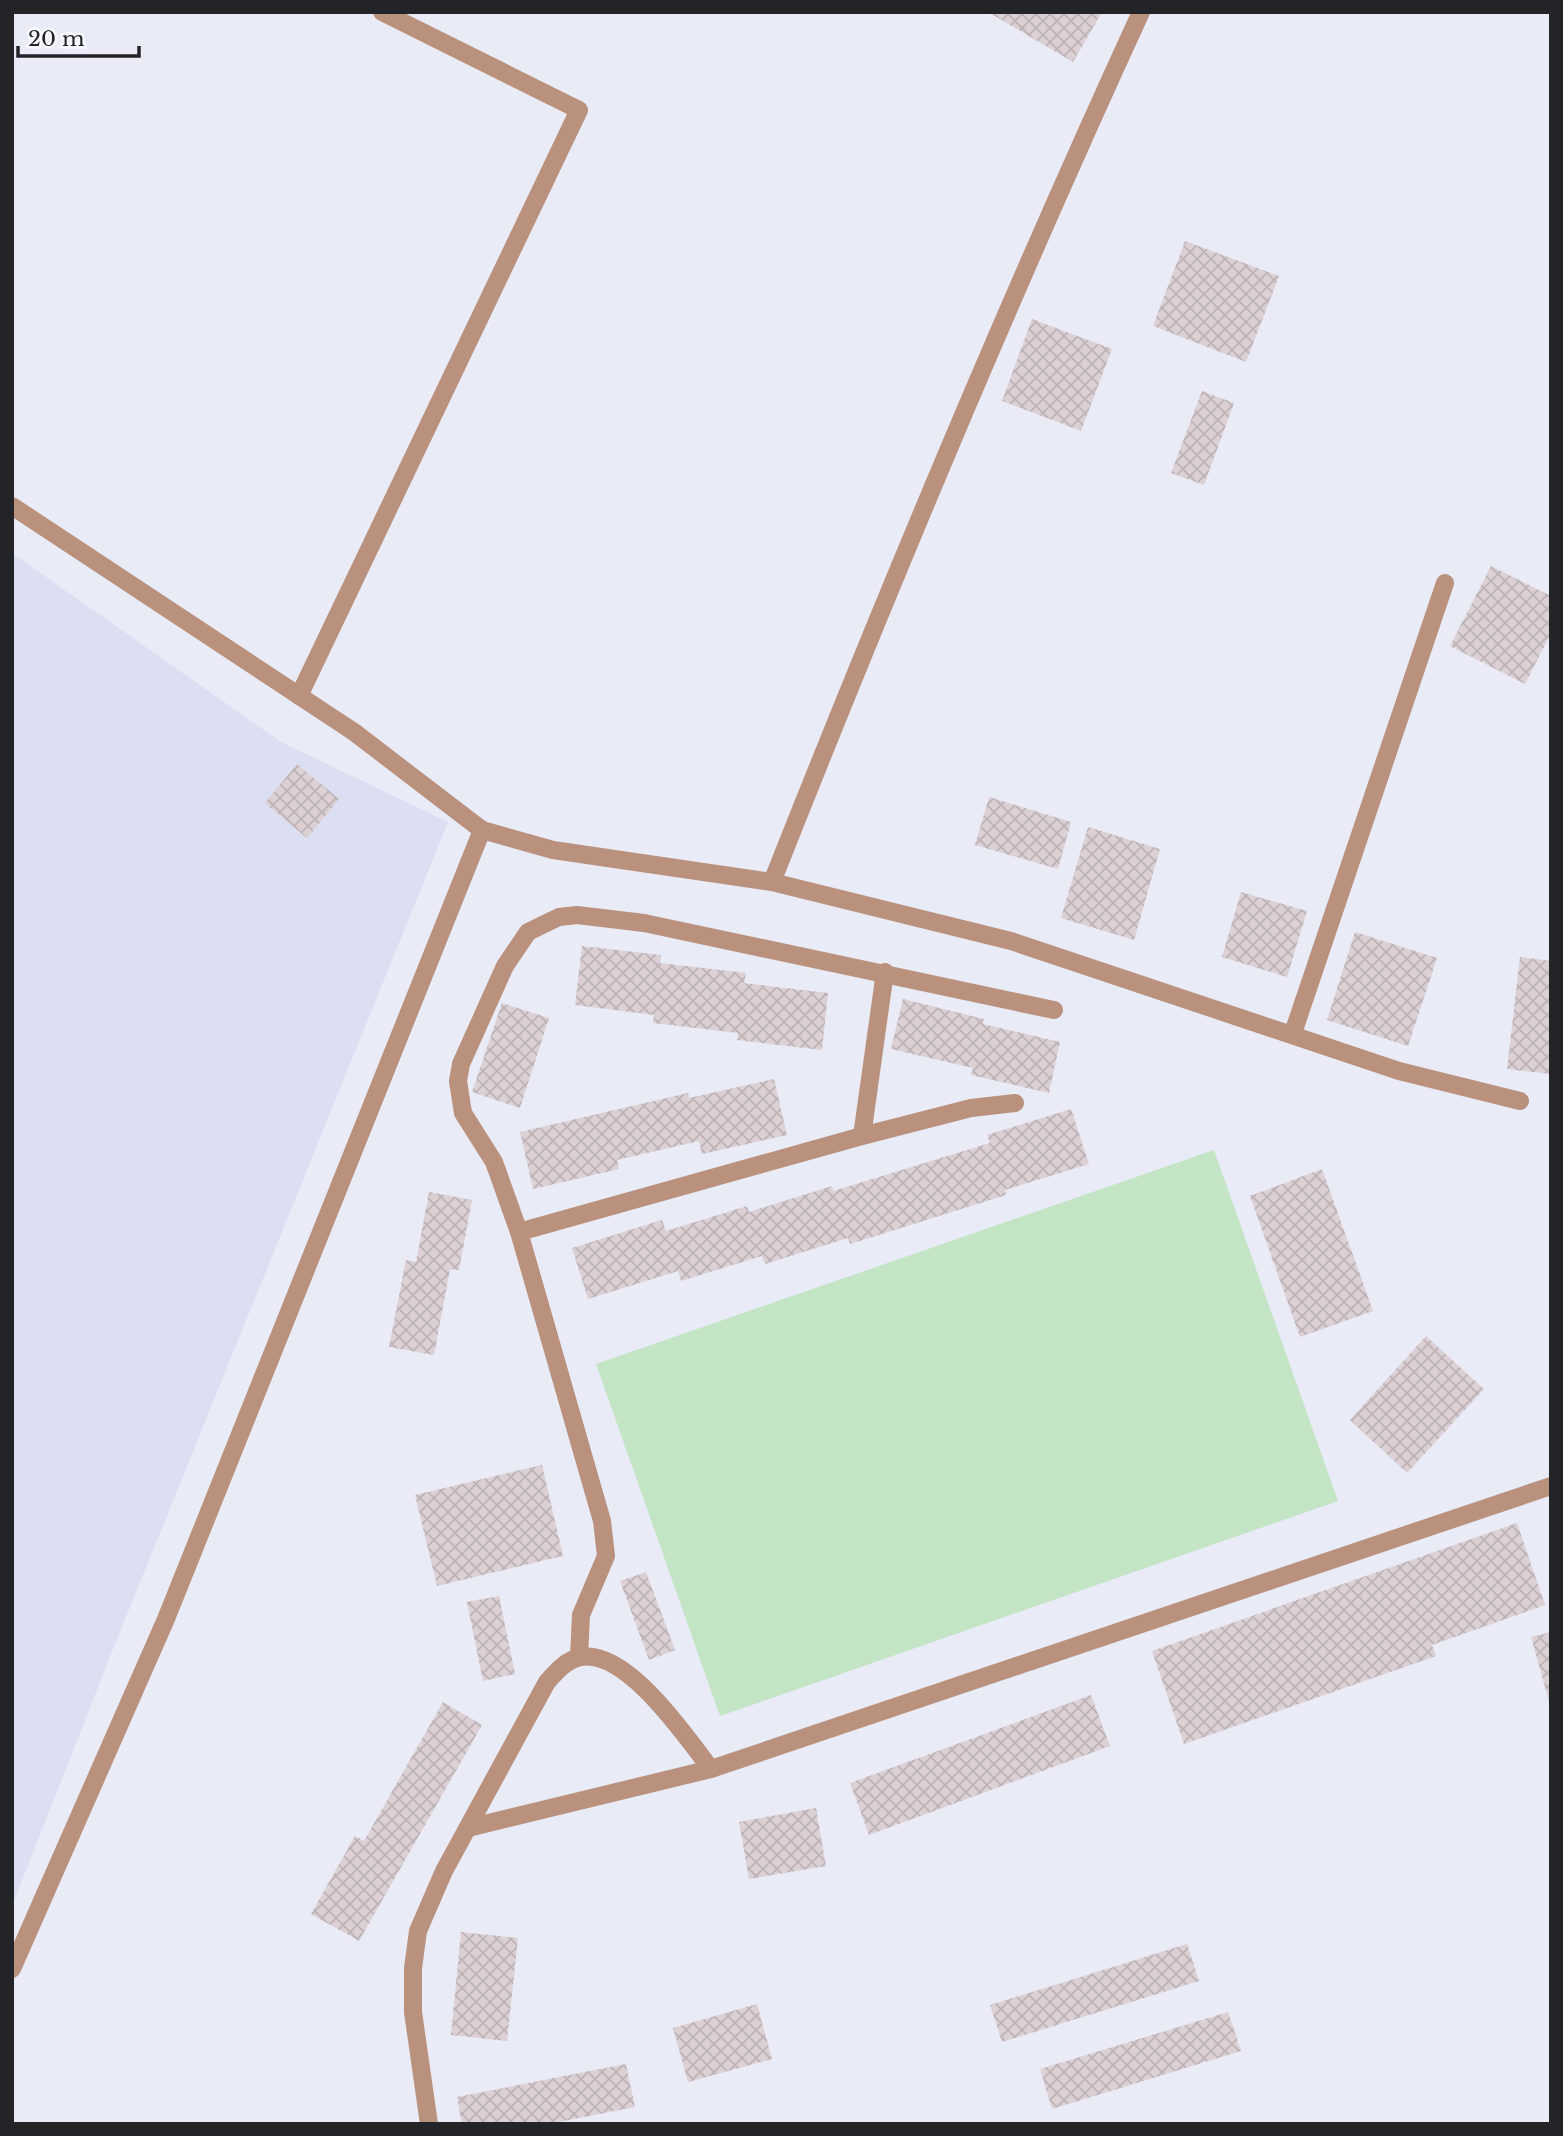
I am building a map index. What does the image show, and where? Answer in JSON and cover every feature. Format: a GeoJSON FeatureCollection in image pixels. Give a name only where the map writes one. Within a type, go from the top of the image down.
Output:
{"type":"FeatureCollection","features":[{"type":"Feature","properties":{"kind":"street"},"geometry":{"type":"LineString","coordinates":[[299,696],[579,110],[382,12]]}},
{"type":"Feature","properties":{"kind":"street"},"geometry":{"type":"LineString","coordinates":[[772,882],[851,682],[1035,243],[1141,12]]}},
{"type":"Feature","properties":{"kind":"street"},"geometry":{"type":"LineString","coordinates":[[12,506],[355,732],[482,830],[553,850],[772,882],[1011,941],[1293,1033],[1399,1071],[1520,1101]]}},
{"type":"Feature","properties":{"kind":"street"},"geometry":{"type":"LineString","coordinates":[[1293,1033],[1445,583]]}},
{"type":"Feature","properties":{"kind":"street"},"geometry":{"type":"LineString","coordinates":[[12,1969],[166,1619],[482,830]]}},
{"type":"Feature","properties":{"kind":"street"},"geometry":{"type":"LineString","coordinates":[[579,1657],[581,1615],[606,1556],[602,1521],[519,1232],[494,1162],[463,1113],[458,1081],[461,1065],[505,967],[528,932],[559,917],[577,915],[644,923],[1054,1010]]}},
{"type":"Feature","properties":{"kind":"street"},"geometry":{"type":"LineString","coordinates":[[862,1136],[885,972]]}},
{"type":"Feature","properties":{"kind":"street"},"geometry":{"type":"LineString","coordinates":[[519,1232],[862,1136],[971,1108],[1015,1103]]}},
{"type":"Feature","properties":{"kind":"street"},"geometry":{"type":"LineString","coordinates":[[468,1828],[711,1769],[1551,1486]]}},
{"type":"Feature","properties":{"kind":"street"},"geometry":{"type":"LineString","coordinates":[[429,2124],[413,2012],[413,1968],[418,1931],[468,1828],[547,1682],[561,1667],[579,1657],[598,1657],[633,1678],[671,1719],[711,1769]]}},
{"type":"Feature","properties":{"kind":"shaded area"},"geometry":{"type":"Polygon","coordinates":[[[12,553],[281,742],[448,822],[115,1644],[12,1906],[12,553]]]}},
{"type":"Feature","properties":{"kind":"green space"},"geometry":{"type":"Polygon","coordinates":[[[1214,1150],[1338,1501],[720,1716],[596,1364],[1214,1150]]]}},
{"type":"Feature","properties":{"kind":"building"},"geometry":{"type":"Polygon","coordinates":[[[988,12],[1102,12],[1073,62],[988,12]]]}},
{"type":"Feature","properties":{"kind":"building"},"geometry":{"type":"Polygon","coordinates":[[[1185,241],[1279,276],[1246,362],[1153,326],[1185,241]]]}},
{"type":"Feature","properties":{"kind":"building"},"geometry":{"type":"Polygon","coordinates":[[[1032,319],[1112,349],[1081,431],[1002,401],[1032,319]]]}},
{"type":"Feature","properties":{"kind":"building"},"geometry":{"type":"Polygon","coordinates":[[[1202,391],[1234,403],[1204,485],[1171,473],[1202,391]]]}},
{"type":"Feature","properties":{"kind":"building"},"geometry":{"type":"Polygon","coordinates":[[[1491,566],[1551,596],[1551,633],[1525,684],[1450,646],[1491,566]]]}},
{"type":"Feature","properties":{"kind":"building"},"geometry":{"type":"Polygon","coordinates":[[[297,764],[339,799],[307,838],[265,803],[297,764]]]}},
{"type":"Feature","properties":{"kind":"building"},"geometry":{"type":"Polygon","coordinates":[[[989,797],[1071,822],[1058,869],[975,845],[989,797]]]}},
{"type":"Feature","properties":{"kind":"building"},"geometry":{"type":"Polygon","coordinates":[[[1088,827],[1160,849],[1134,940],[1061,918],[1088,827]]]}},
{"type":"Feature","properties":{"kind":"building"},"geometry":{"type":"Polygon","coordinates":[[[1241,892],[1307,911],[1287,977],[1222,957],[1241,892]]]}},
{"type":"Feature","properties":{"kind":"building"},"geometry":{"type":"Polygon","coordinates":[[[1355,932],[1437,958],[1408,1046],[1327,1020],[1355,932]]]}},
{"type":"Feature","properties":{"kind":"building"},"geometry":{"type":"Polygon","coordinates":[[[582,946],[661,955],[660,963],[746,973],[744,983],[828,993],[822,1050],[737,1040],[738,1033],[653,1023],[654,1015],[575,1005],[582,946]]]}},
{"type":"Feature","properties":{"kind":"building"},"geometry":{"type":"Polygon","coordinates":[[[1520,957],[1551,961],[1551,1074],[1507,1069],[1520,957]]]}},
{"type":"Feature","properties":{"kind":"building"},"geometry":{"type":"Polygon","coordinates":[[[903,999],[984,1019],[983,1024],[1060,1042],[1049,1093],[971,1075],[973,1068],[891,1049],[903,999]]]}},
{"type":"Feature","properties":{"kind":"building"},"geometry":{"type":"Polygon","coordinates":[[[502,1003],[549,1018],[520,1108],[472,1092],[502,1003]]]}},
{"type":"Feature","properties":{"kind":"building"},"geometry":{"type":"Polygon","coordinates":[[[774,1079],[787,1135],[702,1154],[699,1141],[617,1160],[619,1169],[533,1189],[520,1132],[688,1093],[689,1098],[774,1079]]]}},
{"type":"Feature","properties":{"kind":"building"},"geometry":{"type":"Polygon","coordinates":[[[1071,1109],[1089,1164],[1005,1190],[1006,1195],[850,1244],[848,1238],[765,1264],[762,1256],[681,1281],[678,1271],[588,1299],[572,1248],[662,1220],[666,1231],[747,1206],[749,1212],[832,1186],[833,1191],[990,1143],[987,1135],[1071,1109]]]}},
{"type":"Feature","properties":{"kind":"building"},"geometry":{"type":"Polygon","coordinates":[[[1322,1169],[1373,1311],[1300,1337],[1250,1196],[1322,1169]]]}},
{"type":"Feature","properties":{"kind":"building"},"geometry":{"type":"Polygon","coordinates":[[[429,1192],[472,1200],[459,1270],[450,1269],[434,1355],[389,1347],[406,1260],[416,1262],[429,1192]]]}},
{"type":"Feature","properties":{"kind":"building"},"geometry":{"type":"Polygon","coordinates":[[[1426,1336],[1484,1389],[1407,1473],[1350,1420],[1426,1336]]]}},
{"type":"Feature","properties":{"kind":"building"},"geometry":{"type":"Polygon","coordinates":[[[542,1465],[563,1556],[437,1586],[415,1495],[542,1465]]]}},
{"type":"Feature","properties":{"kind":"building"},"geometry":{"type":"Polygon","coordinates":[[[1517,1523],[1545,1605],[1432,1645],[1436,1656],[1184,1744],[1152,1651],[1517,1523]]]}},
{"type":"Feature","properties":{"kind":"building"},"geometry":{"type":"Polygon","coordinates":[[[646,1572],[675,1650],[649,1660],[620,1581],[646,1572]]]}},
{"type":"Feature","properties":{"kind":"building"},"geometry":{"type":"Polygon","coordinates":[[[499,1596],[515,1674],[483,1681],[467,1602],[499,1596]]]}},
{"type":"Feature","properties":{"kind":"building"},"geometry":{"type":"Polygon","coordinates":[[[1551,1632],[1551,1705],[1550,1705],[1531,1637],[1551,1632]]]}},
{"type":"Feature","properties":{"kind":"building"},"geometry":{"type":"Polygon","coordinates":[[[1091,1695],[1110,1746],[869,1835],[850,1783],[1091,1695]]]}},
{"type":"Feature","properties":{"kind":"building"},"geometry":{"type":"Polygon","coordinates":[[[443,1702],[482,1725],[359,1941],[311,1914],[355,1836],[364,1841],[443,1702]]]}},
{"type":"Feature","properties":{"kind":"building"},"geometry":{"type":"Polygon","coordinates":[[[816,1808],[826,1866],[749,1879],[739,1822],[816,1808]]]}},
{"type":"Feature","properties":{"kind":"building"},"geometry":{"type":"Polygon","coordinates":[[[461,1932],[518,1938],[507,2041],[451,2035],[461,1932]]]}},
{"type":"Feature","properties":{"kind":"building"},"geometry":{"type":"Polygon","coordinates":[[[1187,1944],[1199,1981],[1002,2042],[990,2005],[1187,1944]]]}},
{"type":"Feature","properties":{"kind":"building"},"geometry":{"type":"Polygon","coordinates":[[[757,2004],[772,2059],[688,2082],[673,2028],[757,2004]]]}},
{"type":"Feature","properties":{"kind":"building"},"geometry":{"type":"Polygon","coordinates":[[[1228,2012],[1241,2051],[1052,2109],[1040,2069],[1228,2012]]]}},
{"type":"Feature","properties":{"kind":"building"},"geometry":{"type":"Polygon","coordinates":[[[626,2064],[635,2107],[548,2124],[462,2124],[457,2097],[626,2064]]]}}]}
